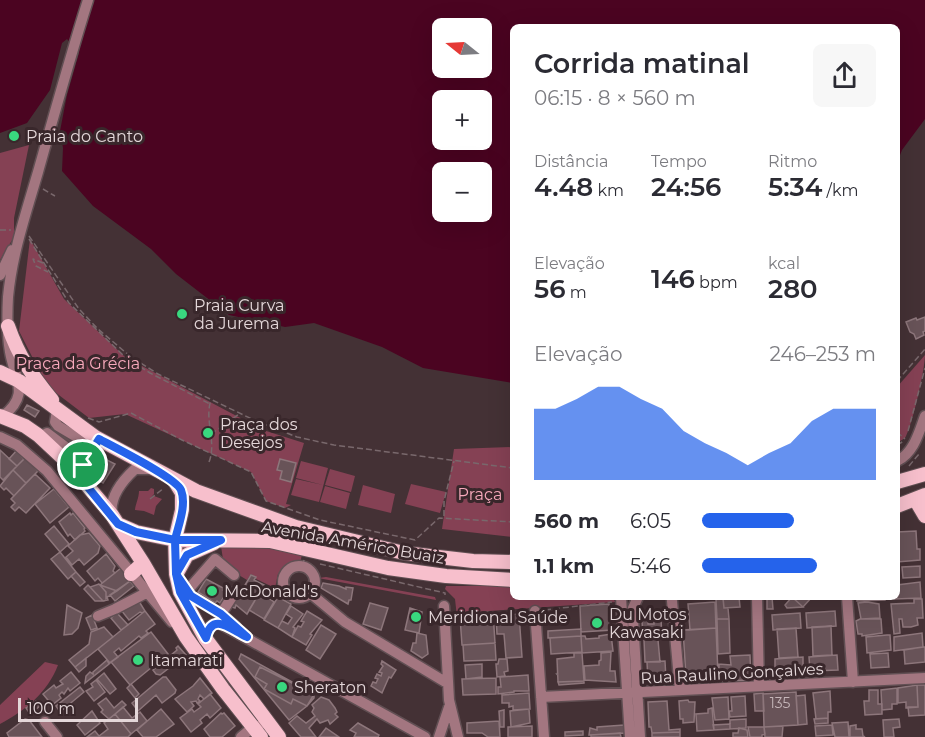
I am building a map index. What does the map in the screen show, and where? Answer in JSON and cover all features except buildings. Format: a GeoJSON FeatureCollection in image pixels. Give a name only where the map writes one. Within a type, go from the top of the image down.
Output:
{"type":"FeatureCollection","features":[{"type":"Feature","properties":{"kind":"main road"},"geometry":{"type":"LineString","coordinates":[[8,326],[27,368],[62,414]]}},
{"type":"Feature","properties":{"kind":"main road","name":"Avenida Américo Buaiz"},"geometry":{"type":"LineString","coordinates":[[0,372],[19,381],[98,442],[196,491],[322,534],[404,553],[473,561],[510,562]]}},
{"type":"Feature","properties":{"kind":"main road"},"geometry":{"type":"LineString","coordinates":[[1,417],[25,426],[80,469],[143,563],[186,637],[258,734]]}},
{"type":"Feature","properties":{"kind":"main road"},"geometry":{"type":"LineString","coordinates":[[900,477],[925,474]]}},
{"type":"Feature","properties":{"kind":"main road"},"geometry":{"type":"LineString","coordinates":[[174,480],[182,493],[182,510],[175,540],[176,574],[184,601],[206,638],[279,737]]}},
{"type":"Feature","properties":{"kind":"main road"},"geometry":{"type":"LineString","coordinates":[[900,495],[920,497]]}},
{"type":"Feature","properties":{"kind":"main road"},"geometry":{"type":"LineString","coordinates":[[900,505],[920,497]]}},
{"type":"Feature","properties":{"kind":"main road"},"geometry":{"type":"LineString","coordinates":[[920,497],[925,516]]}},
{"type":"Feature","properties":{"kind":"main road","name":"Avenida Américo Buaiz"},"geometry":{"type":"LineString","coordinates":[[115,520],[136,532],[175,540],[270,541],[388,567],[446,576],[510,580]]}},
{"type":"Feature","properties":{"kind":"main road"},"geometry":{"type":"LineString","coordinates":[[176,574],[187,555],[221,540]]}},
{"type":"Feature","properties":{"kind":"main road"},"geometry":{"type":"LineString","coordinates":[[131,574],[143,563]]}},
{"type":"Feature","properties":{"kind":"street"},"geometry":{"type":"LineString","coordinates":[[1,417],[18,400],[19,381],[10,353],[4,295],[88,0]]}},
{"type":"Feature","properties":{"kind":"street"},"geometry":{"type":"LineString","coordinates":[[0,275],[20,234]]}},
{"type":"Feature","properties":{"kind":"street"},"geometry":{"type":"LineString","coordinates":[[900,460],[914,445],[925,416]]}},
{"type":"Feature","properties":{"kind":"street"},"geometry":{"type":"LineString","coordinates":[[0,437],[17,445],[47,471],[186,637]]}},
{"type":"Feature","properties":{"kind":"street"},"geometry":{"type":"LineString","coordinates":[[80,469],[98,442]]}},
{"type":"Feature","properties":{"kind":"street"},"geometry":{"type":"LineString","coordinates":[[115,520],[111,507],[123,481],[135,469],[152,469]]}},
{"type":"Feature","properties":{"kind":"street"},"geometry":{"type":"LineString","coordinates":[[187,591],[215,559],[234,575]]}},
{"type":"Feature","properties":{"kind":"street"},"geometry":{"type":"LineString","coordinates":[[176,574],[191,596],[221,614],[247,637]]}},
{"type":"Feature","properties":{"kind":"street"},"geometry":{"type":"LineString","coordinates":[[313,591],[345,622],[447,683]]}},
{"type":"Feature","properties":{"kind":"street"},"geometry":{"type":"LineString","coordinates":[[98,616],[146,592]]}},
{"type":"Feature","properties":{"kind":"street"},"geometry":{"type":"LineString","coordinates":[[221,614],[235,592]]}},
{"type":"Feature","properties":{"kind":"street"},"geometry":{"type":"LineString","coordinates":[[621,600],[640,737]]}},
{"type":"Feature","properties":{"kind":"street"},"geometry":{"type":"LineString","coordinates":[[630,737],[633,693],[633,608],[637,600]]}},
{"type":"Feature","properties":{"kind":"street"},"geometry":{"type":"LineString","coordinates":[[757,600],[759,686]]}},
{"type":"Feature","properties":{"kind":"street"},"geometry":{"type":"LineString","coordinates":[[847,600],[853,682]]}},
{"type":"Feature","properties":{"kind":"street"},"geometry":{"type":"LineString","coordinates":[[672,601],[680,690]]}},
{"type":"Feature","properties":{"kind":"street"},"geometry":{"type":"LineString","coordinates":[[444,606],[447,683],[455,734]]}},
{"type":"Feature","properties":{"kind":"street"},"geometry":{"type":"LineString","coordinates":[[535,611],[544,737]]}},
{"type":"Feature","properties":{"kind":"street"},"geometry":{"type":"LineString","coordinates":[[206,638],[208,628],[212,624],[219,623],[425,737]]}},
{"type":"Feature","properties":{"kind":"street","name":"Rua Raulino Gonçalves"},"geometry":{"type":"LineString","coordinates":[[541,697],[759,686],[808,680],[853,682],[925,678]]}},
{"type":"Feature","properties":{"kind":"street"},"geometry":{"type":"LineString","coordinates":[[439,737],[449,703]]}},
{"type":"Feature","properties":{"kind":"street"},"geometry":{"type":"LineString","coordinates":[[45,722],[57,737]]}},
{"type":"Feature","properties":{"kind":"street"},"geometry":{"type":"LineString","coordinates":[[241,737],[258,734],[268,724]]}},
{"type":"Feature","properties":{"kind":"path"},"geometry":{"type":"LineString","coordinates":[[34,184],[55,196]]}},
{"type":"Feature","properties":{"kind":"path"},"geometry":{"type":"LineString","coordinates":[[0,230],[20,234],[30,239],[69,303],[125,357],[210,405]]}},
{"type":"Feature","properties":{"kind":"path"},"geometry":{"type":"LineString","coordinates":[[20,234],[79,309],[98,329],[131,357],[158,374],[255,421],[307,439],[334,445],[510,468]]}},
{"type":"Feature","properties":{"kind":"path"},"geometry":{"type":"LineString","coordinates":[[45,264],[33,258],[36,266],[49,272]]}},
{"type":"Feature","properties":{"kind":"path"},"geometry":{"type":"LineString","coordinates":[[900,378],[925,349]]}},
{"type":"Feature","properties":{"kind":"path"},"geometry":{"type":"LineString","coordinates":[[900,443],[905,440],[925,369]]}},
{"type":"Feature","properties":{"kind":"path"},"geometry":{"type":"LineString","coordinates":[[209,462],[212,454],[210,405],[212,399]]}},
{"type":"Feature","properties":{"kind":"path"},"geometry":{"type":"LineString","coordinates":[[81,414],[99,422],[130,413],[251,472],[266,501],[320,520],[415,540],[439,518],[444,517],[510,522]]}},
{"type":"Feature","properties":{"kind":"path"},"geometry":{"type":"LineString","coordinates":[[211,435],[239,413]]}},
{"type":"Feature","properties":{"kind":"path"},"geometry":{"type":"LineString","coordinates":[[900,435],[905,440]]}},
{"type":"Feature","properties":{"kind":"path"},"geometry":{"type":"LineString","coordinates":[[900,477],[917,459],[921,450]]}},
{"type":"Feature","properties":{"kind":"path"},"geometry":{"type":"LineString","coordinates":[[444,517],[444,501],[454,461]]}},
{"type":"Feature","properties":{"kind":"path"},"geometry":{"type":"LineString","coordinates":[[150,499],[174,480]]}},
{"type":"Feature","properties":{"kind":"path"},"geometry":{"type":"LineString","coordinates":[[304,560],[303,564],[309,566],[314,572],[313,591]]}},
{"type":"Feature","properties":{"kind":"path"},"geometry":{"type":"LineString","coordinates":[[313,562],[445,593],[444,606]]}},
{"type":"Feature","properties":{"kind":"path"},"geometry":{"type":"LineString","coordinates":[[535,611],[614,600]]}},
{"type":"Feature","properties":{"kind":"green space"},"geometry":{"type":"Polygon","coordinates":[[[29,145],[14,218],[14,237],[0,260],[0,153],[29,145]]]}},
{"type":"Feature","properties":{"kind":"green space","name":"Praça da Grécia"},"geometry":{"type":"Polygon","coordinates":[[[30,239],[64,299],[125,357],[263,430],[304,443],[286,504],[291,505],[285,508],[266,501],[251,472],[125,414],[89,418],[47,386],[19,331],[30,239]]]}},
{"type":"Feature","properties":{"kind":"green space"},"geometry":{"type":"Polygon","coordinates":[[[925,355],[921,385],[911,422],[905,438],[900,441],[900,384],[925,355]]]}},
{"type":"Feature","properties":{"kind":"green space","name":"Praça"},"geometry":{"type":"Polygon","coordinates":[[[510,447],[510,537],[442,529],[454,449],[510,447]]]}},
{"type":"Feature","properties":{"kind":"green space"},"geometry":{"type":"Polygon","coordinates":[[[301,461],[328,468],[319,502],[291,495],[296,479],[323,485],[296,478],[301,461]]]}},
{"type":"Feature","properties":{"kind":"green space"},"geometry":{"type":"Polygon","coordinates":[[[330,469],[355,476],[351,492],[325,485],[330,469]]]}},
{"type":"Feature","properties":{"kind":"green space"},"geometry":{"type":"Polygon","coordinates":[[[411,484],[446,492],[440,513],[405,504],[411,484]]]}},
{"type":"Feature","properties":{"kind":"green space"},"geometry":{"type":"Polygon","coordinates":[[[363,485],[395,494],[391,513],[358,505],[363,485]]]}},
{"type":"Feature","properties":{"kind":"green space"},"geometry":{"type":"Polygon","coordinates":[[[325,486],[350,493],[346,509],[320,502],[325,486]]]}},
{"type":"Feature","properties":{"kind":"green space"},"geometry":{"type":"Polygon","coordinates":[[[151,488],[154,489],[154,494],[150,499],[154,496],[162,499],[156,506],[154,515],[135,510],[139,491],[148,491],[151,488]]]}},
{"type":"Feature","properties":{"kind":"green space"},"geometry":{"type":"Polygon","coordinates":[[[221,546],[269,548],[302,554],[300,564],[292,565],[278,574],[275,588],[251,574],[247,580],[224,566],[221,546]]]}},
{"type":"Feature","properties":{"kind":"green space"},"geometry":{"type":"Polygon","coordinates":[[[326,577],[435,597],[436,600],[318,578],[326,577]]]}},
{"type":"Feature","properties":{"kind":"green space"},"geometry":{"type":"Polygon","coordinates":[[[446,586],[510,586],[510,600],[614,600],[616,602],[462,613],[457,617],[455,599],[445,589],[446,586]]]}},
{"type":"Feature","properties":{"kind":"green space"},"geometry":{"type":"Polygon","coordinates":[[[45,662],[58,665],[48,684],[27,707],[0,724],[0,705],[45,662]]]}},
{"type":"Feature","properties":{"kind":"shaded area"},"geometry":{"type":"Polygon","coordinates":[[[0,0],[925,0],[925,119],[900,155],[900,24],[510,24],[510,382],[423,368],[382,347],[314,323],[285,327],[229,315],[176,274],[151,249],[93,206],[62,171],[63,148],[60,131],[79,53],[67,39],[62,43],[50,90],[27,123],[0,133],[0,0]]]}},
{"type":"Feature","properties":{"kind":"place","name":"Praia do Canto"},"geometry":{"type":"Point","coordinates":[14,136]}},
{"type":"Feature","properties":{"kind":"place","name":"Praia Curva da Jurema"},"geometry":{"type":"Point","coordinates":[182,314]}},
{"type":"Feature","properties":{"kind":"place","name":"Praça dos Desejos"},"geometry":{"type":"Point","coordinates":[208,433]}},
{"type":"Feature","properties":{"kind":"place","name":"McDonald's"},"geometry":{"type":"Point","coordinates":[212,591]}},
{"type":"Feature","properties":{"kind":"place","name":"Meridional Saúde"},"geometry":{"type":"Point","coordinates":[416,617]}},
{"type":"Feature","properties":{"kind":"place","name":"Du Motos Kawasaki"},"geometry":{"type":"Point","coordinates":[597,623]}},
{"type":"Feature","properties":{"kind":"place","name":"Itamarati"},"geometry":{"type":"Point","coordinates":[138,660]}},
{"type":"Feature","properties":{"kind":"place","name":"Sheraton"},"geometry":{"type":"Point","coordinates":[282,687]}},
{"type":"Feature","properties":{"kind":"route"},"geometry":{"type":"LineString","coordinates":[[83,465],[77,474],[118,524],[136,532],[175,540],[176,574],[180,592],[206,638],[208,628],[212,624],[219,623],[247,637],[221,614],[191,596],[176,574],[187,555],[221,540],[175,540],[182,510],[182,493],[174,480],[99,439],[83,465]]}}]}
